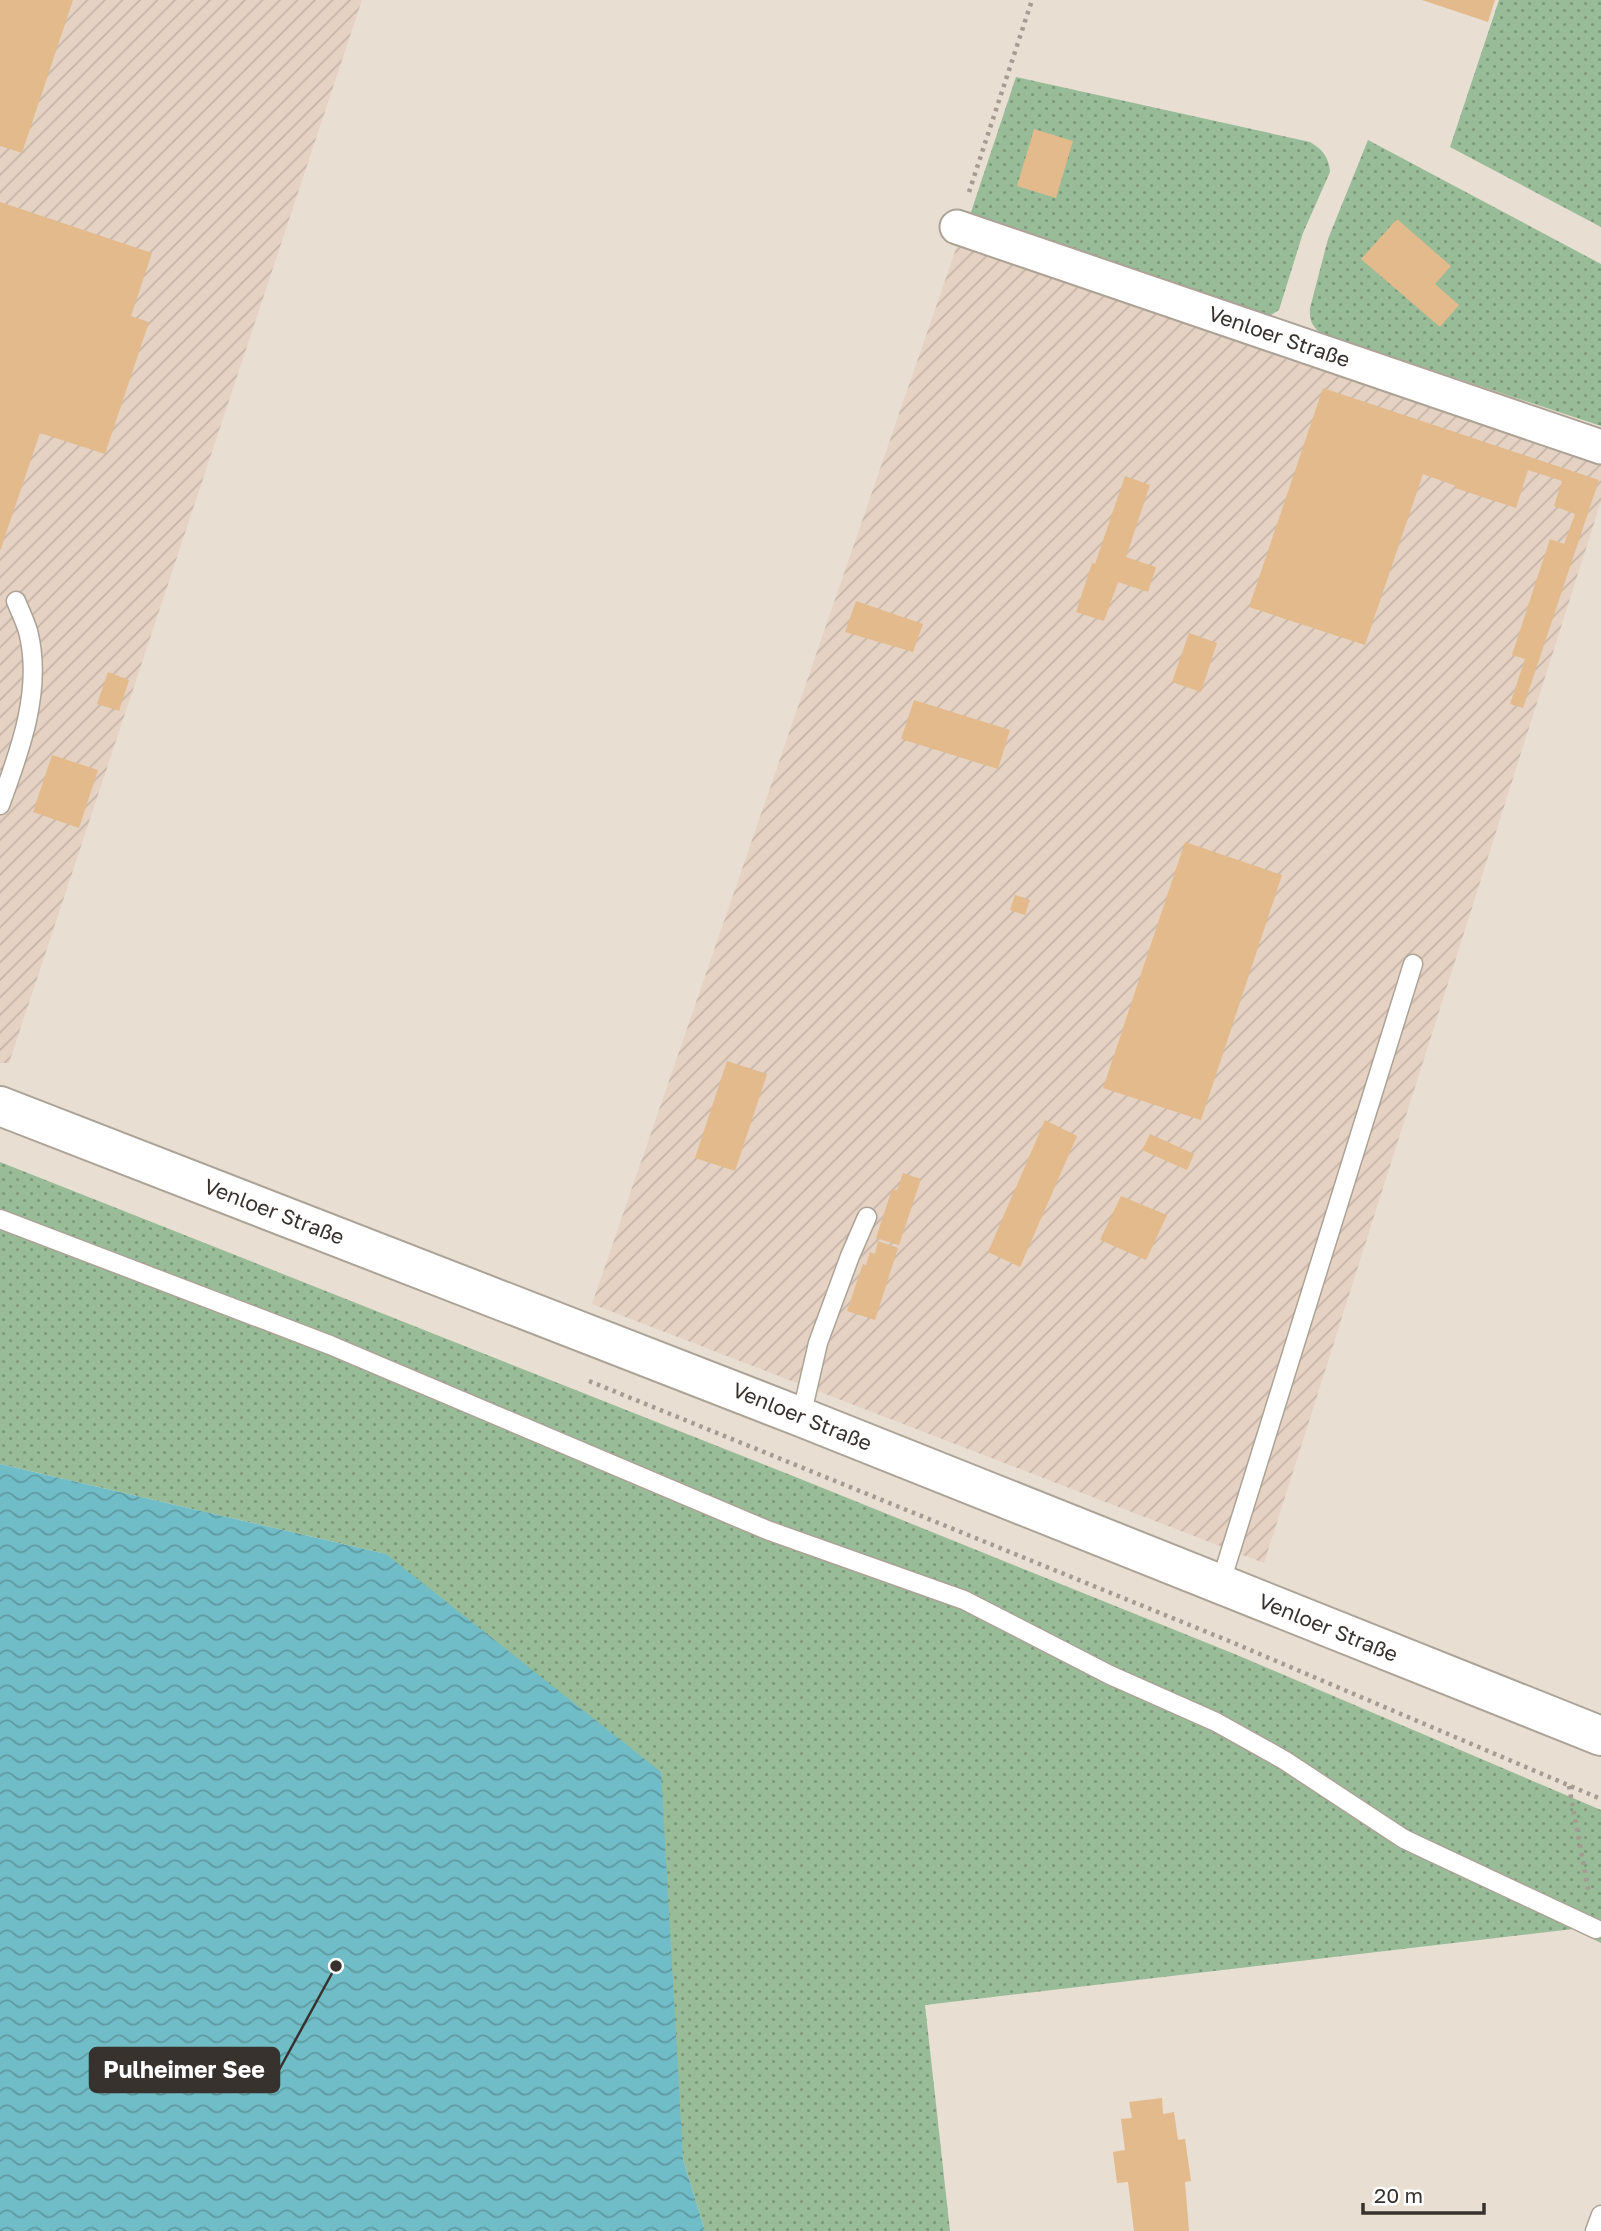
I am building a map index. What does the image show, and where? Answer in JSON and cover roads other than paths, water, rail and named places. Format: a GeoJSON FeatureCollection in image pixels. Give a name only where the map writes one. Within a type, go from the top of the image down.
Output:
{"type":"FeatureCollection","features":[{"type":"Feature","properties":{"kind":"main road","name":"Venloer Straße"},"geometry":{"type":"LineString","coordinates":[[0,1106],[801,1417],[1601,1737]]}},
{"type":"Feature","properties":{"kind":"street","name":"Venloer Straße"},"geometry":{"type":"LineString","coordinates":[[957,227],[1601,447]]}},
{"type":"Feature","properties":{"kind":"lane"},"geometry":{"type":"LineString","coordinates":[[0,805],[22,745],[31,693],[28,632],[16,601]]}},
{"type":"Feature","properties":{"kind":"lane"},"geometry":{"type":"LineString","coordinates":[[1220,1585],[1413,964]]}},
{"type":"Feature","properties":{"kind":"lane"},"geometry":{"type":"LineString","coordinates":[[801,1417],[818,1343],[867,1217]]}},
{"type":"Feature","properties":{"kind":"lane"},"geometry":{"type":"LineString","coordinates":[[0,1219],[330,1345],[766,1530],[964,1600],[1110,1675],[1216,1722],[1284,1760],[1404,1839],[1596,1929]]}},
{"type":"Feature","properties":{"kind":"lane"},"geometry":{"type":"LineString","coordinates":[[1595,2231],[1601,2215]]}},
{"type":"Feature","properties":{"kind":"water"},"geometry":{"type":"Polygon","coordinates":[[[0,1464],[386,1554],[661,1772],[683,2159],[705,2231],[0,2231],[0,1464]]]}},
{"type":"Feature","properties":{"kind":"place","name":"Pulheimer See"},"geometry":{"type":"Point","coordinates":[336,1966]}}]}
